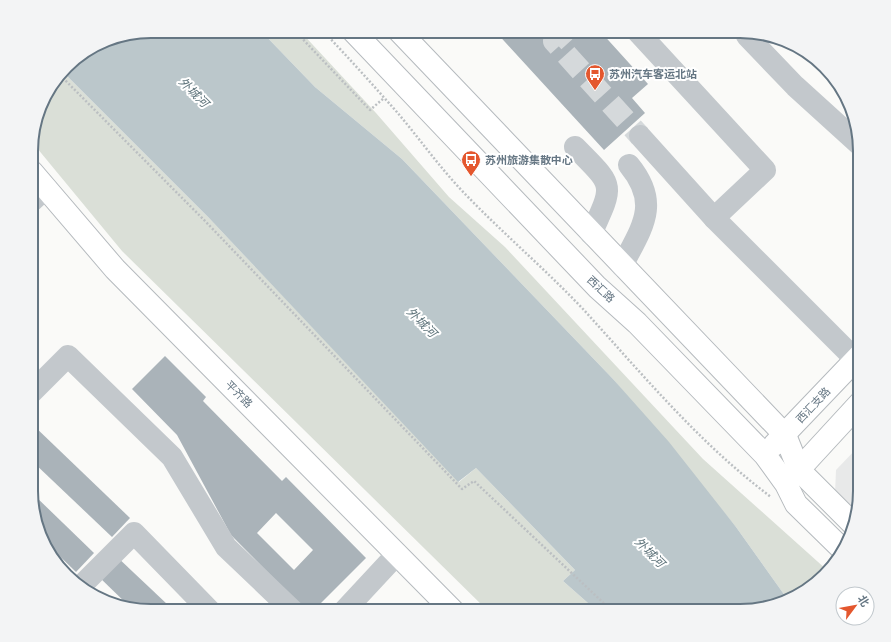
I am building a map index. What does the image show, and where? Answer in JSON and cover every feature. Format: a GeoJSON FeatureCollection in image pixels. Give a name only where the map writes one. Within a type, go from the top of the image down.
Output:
{"type":"FeatureCollection","features":[{"type":"Feature","properties":{"kind":"main road","name":"西汇路"},"geometry":{"type":"LineString","coordinates":[[360,38],[597,287],[638,323],[765,455],[849,521]]}},
{"type":"Feature","properties":{"kind":"main road","name":"西汇路"},"geometry":{"type":"LineString","coordinates":[[406,38],[591,234],[785,435],[796,504],[839,546]]}},
{"type":"Feature","properties":{"kind":"main road","name":"平齐路"},"geometry":{"type":"LineString","coordinates":[[39,194],[446,604]]}},
{"type":"Feature","properties":{"kind":"main road","name":"西汇支路"},"geometry":{"type":"LineString","coordinates":[[765,455],[853,362]]}},
{"type":"Feature","properties":{"kind":"main road"},"geometry":{"type":"LineString","coordinates":[[792,477],[853,411]]}},
{"type":"Feature","properties":{"kind":"street"},"geometry":{"type":"LineString","coordinates":[[643,38],[765,170],[714,218]]}},
{"type":"Feature","properties":{"kind":"street"},"geometry":{"type":"LineString","coordinates":[[749,38],[794,86],[852,138]]}},
{"type":"Feature","properties":{"kind":"street"},"geometry":{"type":"LineString","coordinates":[[640,136],[714,218],[853,352]]}},
{"type":"Feature","properties":{"kind":"street"},"geometry":{"type":"LineString","coordinates":[[575,147],[599,172],[607,184],[607,199],[591,234]]}},
{"type":"Feature","properties":{"kind":"street"},"geometry":{"type":"LineString","coordinates":[[622,266],[644,224],[647,208],[646,193],[640,178],[629,165]]}},
{"type":"Feature","properties":{"kind":"street"},"geometry":{"type":"LineString","coordinates":[[38,386],[68,356],[172,457],[226,547],[286,604]]}},
{"type":"Feature","properties":{"kind":"street"},"geometry":{"type":"LineString","coordinates":[[84,582],[134,532],[203,604]]}},
{"type":"Feature","properties":{"kind":"street"},"geometry":{"type":"LineString","coordinates":[[351,604],[397,554]]}},
{"type":"Feature","properties":{"kind":"path"},"geometry":{"type":"LineString","coordinates":[[302,38],[370,110],[384,98]]}},
{"type":"Feature","properties":{"kind":"path"},"geometry":{"type":"LineString","coordinates":[[330,38],[384,98],[469,198],[529,254],[582,309],[639,373],[725,459]]}},
{"type":"Feature","properties":{"kind":"path"},"geometry":{"type":"LineString","coordinates":[[64,79],[206,222],[462,489],[474,481],[605,604]]}},
{"type":"Feature","properties":{"kind":"shaded area"},"geometry":{"type":"Polygon","coordinates":[[[268,38],[306,38],[376,113],[449,197],[505,247],[703,459],[824,567],[820,571],[803,585],[784,595],[736,527],[613,379],[402,159],[315,87],[268,38]]]}},
{"type":"Feature","properties":{"kind":"shaded area"},"geometry":{"type":"Polygon","coordinates":[[[67,76],[209,218],[459,482],[476,468],[575,570],[563,581],[589,604],[481,604],[122,251],[38,149],[39,136],[44,115],[57,88],[67,76]]]}},
{"type":"Feature","properties":{"kind":"shaded area"},"geometry":{"type":"Polygon","coordinates":[[[853,452],[853,498],[851,509],[835,494],[836,470],[853,452]]]}},
{"type":"Feature","properties":{"kind":"water","name":"外城河"},"geometry":{"type":"Polygon","coordinates":[[[268,38],[315,87],[402,159],[613,379],[669,442],[736,527],[784,595],[762,602],[747,604],[589,604],[563,581],[575,570],[476,468],[458,482],[209,218],[67,76],[88,57],[115,44],[136,39],[268,38]]]}},
{"type":"Feature","properties":{"kind":"building","name":"苏州汽车客运北站"},"geometry":{"type":"Polygon","coordinates":[[[501,38],[606,38],[648,84],[632,98],[645,113],[604,150],[501,38]]]}},
{"type":"Feature","properties":{"kind":"building"},"geometry":{"type":"Polygon","coordinates":[[[165,356],[206,397],[203,401],[282,481],[286,477],[366,558],[320,604],[299,604],[231,535],[177,435],[132,389],[165,356]],[[276,513],[257,533],[294,570],[313,550],[276,513]]]}},
{"type":"Feature","properties":{"kind":"building"},"geometry":{"type":"Polygon","coordinates":[[[38,430],[130,518],[112,537],[38,467],[38,430]]]}},
{"type":"Feature","properties":{"kind":"building"},"geometry":{"type":"Polygon","coordinates":[[[38,499],[94,553],[76,572],[57,553],[50,541],[42,520],[38,499]]]}},
{"type":"Feature","properties":{"kind":"building"},"geometry":{"type":"Polygon","coordinates":[[[115,555],[167,604],[144,604],[123,600],[96,574],[115,555]]]}},
{"type":"Feature","properties":{"kind":"tunnel"},"geometry":{"type":"LineString","coordinates":[[557,38],[554,41],[640,136]]}},
{"type":"Feature","properties":{"kind":"place","name":"苏州汽车客运北站"},"geometry":{"type":"Point","coordinates":[595,91]}},
{"type":"Feature","properties":{"kind":"place","name":"苏州旅游集散中心"},"geometry":{"type":"Point","coordinates":[471,177]}}]}
